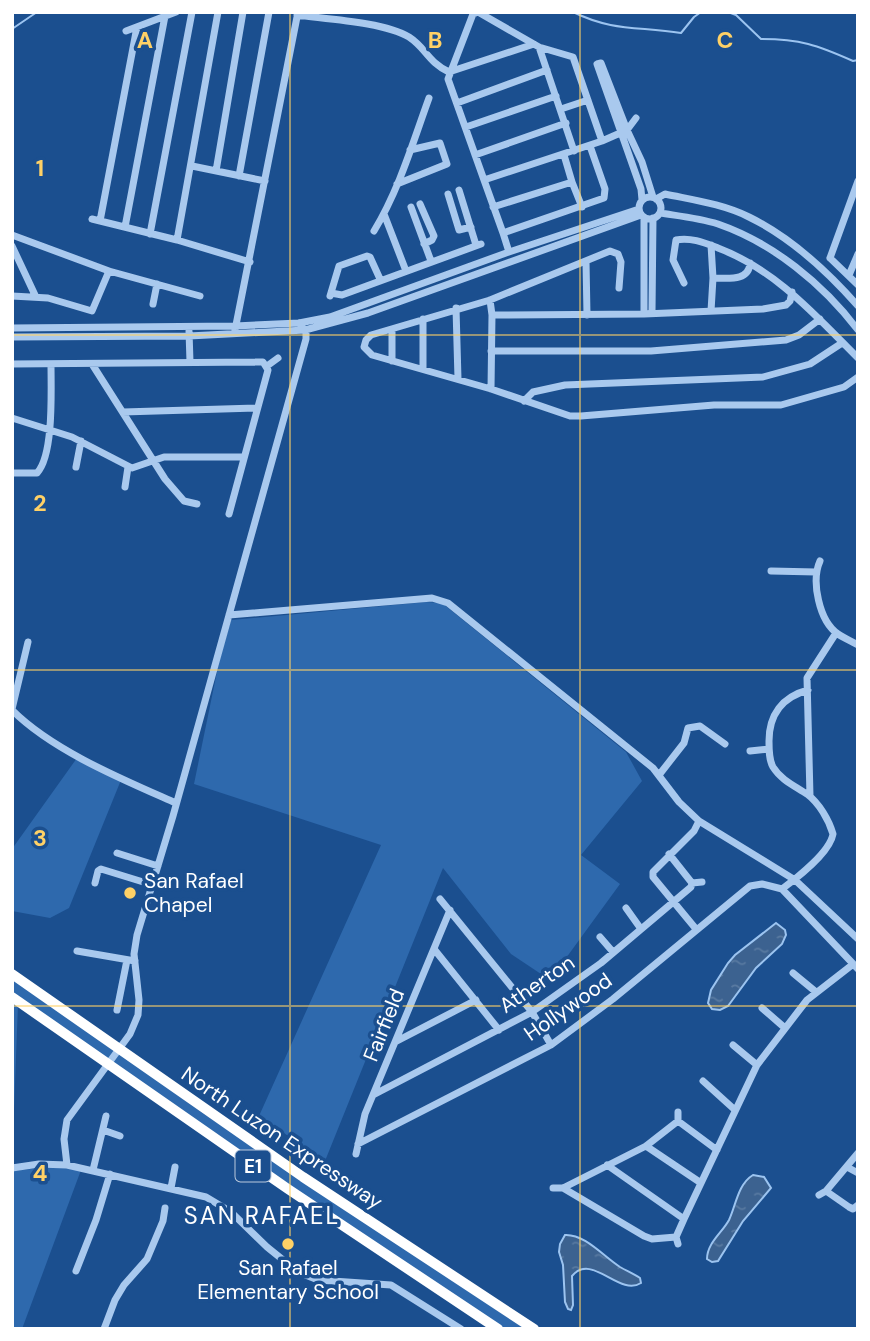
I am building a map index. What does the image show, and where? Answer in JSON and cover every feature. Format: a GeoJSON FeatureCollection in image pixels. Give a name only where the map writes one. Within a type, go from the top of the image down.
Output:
{"type":"FeatureCollection","features":[{"type":"Feature","properties":{"kind":"highway","name":"North Luzon Expressway"},"geometry":{"type":"LineString","coordinates":[[12,974],[313,1184],[534,1329]]}},
{"type":"Feature","properties":{"kind":"highway","name":"North Luzon Expressway"},"geometry":{"type":"LineString","coordinates":[[12,997],[288,1189],[498,1329]]}},
{"type":"Feature","properties":{"kind":"street"},"geometry":{"type":"LineString","coordinates":[[126,31],[176,12]]}},
{"type":"Feature","properties":{"kind":"street"},"geometry":{"type":"LineString","coordinates":[[150,234],[192,12]]}},
{"type":"Feature","properties":{"kind":"street"},"geometry":{"type":"LineString","coordinates":[[177,240],[218,12]]}},
{"type":"Feature","properties":{"kind":"street"},"geometry":{"type":"LineString","coordinates":[[216,171],[243,12]]}},
{"type":"Feature","properties":{"kind":"street"},"geometry":{"type":"LineString","coordinates":[[239,176],[269,12]]}},
{"type":"Feature","properties":{"kind":"street"},"geometry":{"type":"LineString","coordinates":[[509,252],[448,79],[473,14],[478,12],[536,46],[573,57],[602,141]]}},
{"type":"Feature","properties":{"kind":"street"},"geometry":{"type":"LineString","coordinates":[[235,330],[298,14],[402,34],[415,42],[433,63],[449,72],[536,46]]}},
{"type":"Feature","properties":{"kind":"street"},"geometry":{"type":"LineString","coordinates":[[125,227],[165,16]]}},
{"type":"Feature","properties":{"kind":"street"},"geometry":{"type":"LineString","coordinates":[[137,27],[96,220],[250,262]]}},
{"type":"Feature","properties":{"kind":"street"},"geometry":{"type":"LineString","coordinates":[[536,46],[547,70],[574,151]]}},
{"type":"Feature","properties":{"kind":"street"},"geometry":{"type":"LineString","coordinates":[[599,64],[624,132],[640,188],[648,313]]}},
{"type":"Feature","properties":{"kind":"street"},"geometry":{"type":"LineString","coordinates":[[457,103],[547,70]]}},
{"type":"Feature","properties":{"kind":"street"},"geometry":{"type":"LineString","coordinates":[[466,127],[556,96]]}},
{"type":"Feature","properties":{"kind":"street"},"geometry":{"type":"LineString","coordinates":[[374,231],[397,184],[429,97]]}},
{"type":"Feature","properties":{"kind":"street"},"geometry":{"type":"LineString","coordinates":[[561,109],[588,100]]}},
{"type":"Feature","properties":{"kind":"street"},"geometry":{"type":"LineString","coordinates":[[484,180],[590,146],[624,132],[636,118]]}},
{"type":"Feature","properties":{"kind":"street"},"geometry":{"type":"LineString","coordinates":[[475,155],[566,123]]}},
{"type":"Feature","properties":{"kind":"street"},"geometry":{"type":"LineString","coordinates":[[624,132],[642,162],[661,207],[656,216],[648,313]]}},
{"type":"Feature","properties":{"kind":"street"},"geometry":{"type":"LineString","coordinates":[[397,184],[447,164],[440,143],[410,150]]}},
{"type":"Feature","properties":{"kind":"street"},"geometry":{"type":"LineString","coordinates":[[503,233],[601,200],[605,189],[590,146]]}},
{"type":"Feature","properties":{"kind":"street"},"geometry":{"type":"LineString","coordinates":[[564,155],[582,207]]}},
{"type":"Feature","properties":{"kind":"street"},"geometry":{"type":"LineString","coordinates":[[192,166],[265,181]]}},
{"type":"Feature","properties":{"kind":"street"},"geometry":{"type":"LineString","coordinates":[[830,258],[854,204],[858,181]]}},
{"type":"Feature","properties":{"kind":"street"},"geometry":{"type":"LineString","coordinates":[[493,206],[572,182]]}},
{"type":"Feature","properties":{"kind":"street"},"geometry":{"type":"LineString","coordinates":[[380,279],[373,259],[367,256],[340,265],[330,295],[345,293],[478,244],[460,190],[446,195],[459,230],[471,227]]}},
{"type":"Feature","properties":{"kind":"street"},"geometry":{"type":"LineString","coordinates":[[642,200],[665,194],[723,207],[749,217],[815,262],[830,258]]}},
{"type":"Feature","properties":{"kind":"street"},"geometry":{"type":"LineString","coordinates":[[424,244],[434,236],[422,203],[409,208],[430,261]]}},
{"type":"Feature","properties":{"kind":"street"},"geometry":{"type":"LineString","coordinates":[[384,214],[406,271]]}},
{"type":"Feature","properties":{"kind":"street"},"geometry":{"type":"LineString","coordinates":[[12,328],[189,327],[305,330],[641,214]]}},
{"type":"Feature","properties":{"kind":"street"},"geometry":{"type":"LineString","coordinates":[[12,337],[189,336],[349,315],[509,252],[641,214],[719,225],[766,247],[808,276],[858,330]]}},
{"type":"Feature","properties":{"kind":"street"},"geometry":{"type":"LineString","coordinates":[[12,235],[109,271],[200,296]]}},
{"type":"Feature","properties":{"kind":"street"},"geometry":{"type":"LineString","coordinates":[[684,282],[673,260],[677,240],[693,240],[711,245],[750,263],[792,292],[858,358]]}},
{"type":"Feature","properties":{"kind":"street"},"geometry":{"type":"LineString","coordinates":[[711,245],[711,311]]}},
{"type":"Feature","properties":{"kind":"street"},"geometry":{"type":"LineString","coordinates":[[12,247],[35,295]]}},
{"type":"Feature","properties":{"kind":"street"},"geometry":{"type":"LineString","coordinates":[[619,288],[621,262],[618,254],[610,251],[490,300],[371,335],[364,347],[368,353],[491,389],[570,416],[714,405],[781,405],[844,387],[858,377]]}},
{"type":"Feature","properties":{"kind":"street"},"geometry":{"type":"LineString","coordinates":[[849,275],[858,254]]}},
{"type":"Feature","properties":{"kind":"street"},"geometry":{"type":"LineString","coordinates":[[809,258],[858,306]]}},
{"type":"Feature","properties":{"kind":"street"},"geometry":{"type":"LineString","coordinates":[[830,258],[858,285]]}},
{"type":"Feature","properties":{"kind":"street"},"geometry":{"type":"LineString","coordinates":[[586,261],[587,314]]}},
{"type":"Feature","properties":{"kind":"street"},"geometry":{"type":"LineString","coordinates":[[713,278],[739,277],[750,269],[750,263]]}},
{"type":"Feature","properties":{"kind":"street"},"geometry":{"type":"LineString","coordinates":[[12,296],[35,295],[92,311],[109,271]]}},
{"type":"Feature","properties":{"kind":"street"},"geometry":{"type":"LineString","coordinates":[[153,304],[156,284]]}},
{"type":"Feature","properties":{"kind":"street"},"geometry":{"type":"LineString","coordinates":[[492,314],[763,309],[786,304],[790,301],[792,292]]}},
{"type":"Feature","properties":{"kind":"street"},"geometry":{"type":"LineString","coordinates":[[345,293],[349,315]]}},
{"type":"Feature","properties":{"kind":"street"},"geometry":{"type":"LineString","coordinates":[[490,300],[491,389]]}},
{"type":"Feature","properties":{"kind":"street"},"geometry":{"type":"LineString","coordinates":[[456,308],[458,379]]}},
{"type":"Feature","properties":{"kind":"street"},"geometry":{"type":"LineString","coordinates":[[423,319],[424,369]]}},
{"type":"Feature","properties":{"kind":"street"},"geometry":{"type":"LineString","coordinates":[[491,351],[650,351],[786,340],[799,335],[820,319]]}},
{"type":"Feature","properties":{"kind":"street"},"geometry":{"type":"LineString","coordinates":[[117,1010],[306,339],[305,330],[299,323]]}},
{"type":"Feature","properties":{"kind":"street"},"geometry":{"type":"LineString","coordinates":[[189,327],[190,362]]}},
{"type":"Feature","properties":{"kind":"street"},"geometry":{"type":"LineString","coordinates":[[392,329],[393,361]]}},
{"type":"Feature","properties":{"kind":"street"},"geometry":{"type":"LineString","coordinates":[[524,401],[533,392],[565,385],[763,377],[810,364],[842,342]]}},
{"type":"Feature","properties":{"kind":"street"},"geometry":{"type":"LineString","coordinates":[[267,366],[278,358]]}},
{"type":"Feature","properties":{"kind":"street"},"geometry":{"type":"LineString","coordinates":[[12,364],[263,362],[268,370],[229,514]]}},
{"type":"Feature","properties":{"kind":"street"},"geometry":{"type":"LineString","coordinates":[[12,474],[32,474],[40,470],[50,430],[51,364]]}},
{"type":"Feature","properties":{"kind":"street"},"geometry":{"type":"LineString","coordinates":[[92,364],[179,497],[197,504]]}},
{"type":"Feature","properties":{"kind":"street"},"geometry":{"type":"LineString","coordinates":[[123,412],[256,408]]}},
{"type":"Feature","properties":{"kind":"street"},"geometry":{"type":"LineString","coordinates":[[12,418],[81,441],[128,467],[137,467],[164,457],[244,457]]}},
{"type":"Feature","properties":{"kind":"street"},"geometry":{"type":"LineString","coordinates":[[76,467],[81,441]]}},
{"type":"Feature","properties":{"kind":"street"},"geometry":{"type":"LineString","coordinates":[[125,487],[128,467]]}},
{"type":"Feature","properties":{"kind":"street"},"geometry":{"type":"LineString","coordinates":[[820,561],[816,572],[821,609],[836,633],[858,645]]}},
{"type":"Feature","properties":{"kind":"street"},"geometry":{"type":"LineString","coordinates":[[771,571],[816,572]]}},
{"type":"Feature","properties":{"kind":"street"},"geometry":{"type":"LineString","coordinates":[[229,615],[432,598],[441,600],[459,611],[659,775],[679,802],[699,821],[795,880],[858,939]]}},
{"type":"Feature","properties":{"kind":"street"},"geometry":{"type":"LineString","coordinates":[[810,796],[807,678],[836,633]]}},
{"type":"Feature","properties":{"kind":"street"},"geometry":{"type":"LineString","coordinates":[[28,642],[12,710],[35,731],[72,754],[176,803]]}},
{"type":"Feature","properties":{"kind":"street"},"geometry":{"type":"LineString","coordinates":[[563,1188],[644,1236],[677,1240],[684,1219],[757,1065],[816,992],[855,967],[782,889],[795,880],[832,841],[831,826],[810,796],[791,785],[773,767],[769,749],[769,730],[775,711],[783,702],[808,690]]}},
{"type":"Feature","properties":{"kind":"street"},"geometry":{"type":"LineString","coordinates":[[659,775],[684,743],[690,727],[700,726],[726,744]]}},
{"type":"Feature","properties":{"kind":"street"},"geometry":{"type":"LineString","coordinates":[[750,751],[769,749]]}},
{"type":"Feature","properties":{"kind":"street"},"geometry":{"type":"LineString","coordinates":[[696,929],[653,877],[653,872],[656,866],[694,831],[699,821]]}},
{"type":"Feature","properties":{"kind":"street"},"geometry":{"type":"LineString","coordinates":[[117,853],[158,866]]}},
{"type":"Feature","properties":{"kind":"street"},"geometry":{"type":"LineString","coordinates":[[669,854],[692,883],[702,882]]}},
{"type":"Feature","properties":{"kind":"street"},"geometry":{"type":"LineString","coordinates":[[95,883],[101,869],[153,885]]}},
{"type":"Feature","properties":{"kind":"street","name":"Atherton"},"geometry":{"type":"LineString","coordinates":[[374,1094],[532,1012],[613,953],[691,887],[692,883]]}},
{"type":"Feature","properties":{"kind":"street","name":"Hollywood"},"geometry":{"type":"LineString","coordinates":[[358,1144],[551,1045],[613,999],[750,886],[762,884],[782,889]]}},
{"type":"Feature","properties":{"kind":"street"},"geometry":{"type":"LineString","coordinates":[[440,899],[532,1012],[551,1045]]}},
{"type":"Feature","properties":{"kind":"street"},"geometry":{"type":"LineString","coordinates":[[626,908],[641,929]]}},
{"type":"Feature","properties":{"kind":"street","name":"Fairfield"},"geometry":{"type":"LineString","coordinates":[[356,1154],[361,1124],[450,910]]}},
{"type":"Feature","properties":{"kind":"street"},"geometry":{"type":"LineString","coordinates":[[600,937],[613,953]]}},
{"type":"Feature","properties":{"kind":"street"},"geometry":{"type":"LineString","coordinates":[[434,949],[499,1030]]}},
{"type":"Feature","properties":{"kind":"street"},"geometry":{"type":"LineString","coordinates":[[77,951],[131,961]]}},
{"type":"Feature","properties":{"kind":"street"},"geometry":{"type":"LineString","coordinates":[[67,1165],[64,1139],[67,1121],[130,1034],[139,1008],[131,961]]}},
{"type":"Feature","properties":{"kind":"street"},"geometry":{"type":"LineString","coordinates":[[793,973],[816,992]]}},
{"type":"Feature","properties":{"kind":"street"},"geometry":{"type":"LineString","coordinates":[[397,1041],[476,1000]]}},
{"type":"Feature","properties":{"kind":"street"},"geometry":{"type":"LineString","coordinates":[[762,1008],[785,1028]]}},
{"type":"Feature","properties":{"kind":"street"},"geometry":{"type":"LineString","coordinates":[[733,1045],[757,1065]]}},
{"type":"Feature","properties":{"kind":"street"},"geometry":{"type":"LineString","coordinates":[[703,1081],[735,1110]]}},
{"type":"Feature","properties":{"kind":"street"},"geometry":{"type":"LineString","coordinates":[[678,1112],[678,1121]]}},
{"type":"Feature","properties":{"kind":"street"},"geometry":{"type":"LineString","coordinates":[[93,1170],[106,1116]]}},
{"type":"Feature","properties":{"kind":"street"},"geometry":{"type":"LineString","coordinates":[[678,1121],[717,1150]]}},
{"type":"Feature","properties":{"kind":"street"},"geometry":{"type":"LineString","coordinates":[[553,1188],[563,1188],[646,1146],[678,1121]]}},
{"type":"Feature","properties":{"kind":"street"},"geometry":{"type":"LineString","coordinates":[[103,1130],[120,1136]]}},
{"type":"Feature","properties":{"kind":"street"},"geometry":{"type":"LineString","coordinates":[[646,1146],[701,1184]]}},
{"type":"Feature","properties":{"kind":"street"},"geometry":{"type":"LineString","coordinates":[[858,1153],[822,1193],[853,1209],[858,1206]]}},
{"type":"Feature","properties":{"kind":"street"},"geometry":{"type":"LineString","coordinates":[[12,1168],[40,1164],[67,1165],[215,1200],[298,1272],[318,1280],[391,1285],[461,1329]]}},
{"type":"Feature","properties":{"kind":"street"},"geometry":{"type":"LineString","coordinates":[[607,1165],[684,1219]]}},
{"type":"Feature","properties":{"kind":"street"},"geometry":{"type":"LineString","coordinates":[[171,1188],[175,1167]]}},
{"type":"Feature","properties":{"kind":"street"},"geometry":{"type":"LineString","coordinates":[[847,1167],[858,1173]]}},
{"type":"Feature","properties":{"kind":"street"},"geometry":{"type":"LineString","coordinates":[[76,1271],[110,1174]]}},
{"type":"Feature","properties":{"kind":"street"},"geometry":{"type":"LineString","coordinates":[[104,1329],[124,1285],[147,1259],[163,1221],[165,1208]]}},
{"type":"Feature","properties":{"kind":"shaded area"},"geometry":{"type":"Polygon","coordinates":[[[426,602],[442,603],[626,752],[642,781],[581,855],[620,884],[550,980],[511,954],[443,868],[325,1161],[259,1116],[381,845],[194,784],[219,662],[231,620],[426,602]]]}},
{"type":"Feature","properties":{"kind":"shaded area"},"geometry":{"type":"Polygon","coordinates":[[[77,758],[121,780],[69,908],[50,918],[12,911],[12,849],[77,758]]]}},
{"type":"Feature","properties":{"kind":"shaded area"},"geometry":{"type":"Polygon","coordinates":[[[12,977],[201,1112],[525,1329],[503,1329],[401,1262],[12,992],[12,977]]]}},
{"type":"Feature","properties":{"kind":"shaded area"},"geometry":{"type":"Polygon","coordinates":[[[12,1000],[18,1004],[12,1164],[12,1000]]]}},
{"type":"Feature","properties":{"kind":"shaded area"},"geometry":{"type":"Polygon","coordinates":[[[59,1166],[81,1170],[22,1329],[12,1329],[12,1171],[59,1166]]]}},
{"type":"Feature","properties":{"kind":"water"},"geometry":{"type":"Polygon","coordinates":[[[776,923],[785,930],[782,944],[756,968],[728,1006],[720,1010],[712,1009],[708,1003],[711,990],[728,963],[776,923]]]}},
{"type":"Feature","properties":{"kind":"water"},"geometry":{"type":"Polygon","coordinates":[[[753,1175],[764,1177],[771,1188],[743,1221],[718,1261],[712,1262],[707,1259],[709,1248],[729,1220],[744,1184],[753,1175]]]}},
{"type":"Feature","properties":{"kind":"water"},"geometry":{"type":"Polygon","coordinates":[[[565,1235],[587,1242],[620,1267],[640,1278],[641,1283],[633,1286],[597,1271],[580,1270],[572,1276],[573,1305],[571,1310],[568,1309],[559,1252],[565,1235]]]}},
{"type":"Feature","properties":{"kind":"waterway"},"geometry":{"type":"LineString","coordinates":[[12,29],[37,12]]}},
{"type":"Feature","properties":{"kind":"waterway"},"geometry":{"type":"LineString","coordinates":[[573,12],[614,26],[681,33],[701,12]]}},
{"type":"Feature","properties":{"kind":"waterway"},"geometry":{"type":"LineString","coordinates":[[728,12],[736,15],[761,39],[798,42],[853,61],[858,60]]}},
{"type":"Feature","properties":{"kind":"place","name":"San Rafael Chapel"},"geometry":{"type":"Point","coordinates":[130,893]}},
{"type":"Feature","properties":{"kind":"place","name":"San Rafael Elementary School"},"geometry":{"type":"Point","coordinates":[288,1244]}},
{"type":"Feature","properties":{"kind":"district","name":"SAN RAFAEL"},"geometry":{"type":"Point","coordinates":[262,1216]}}]}
